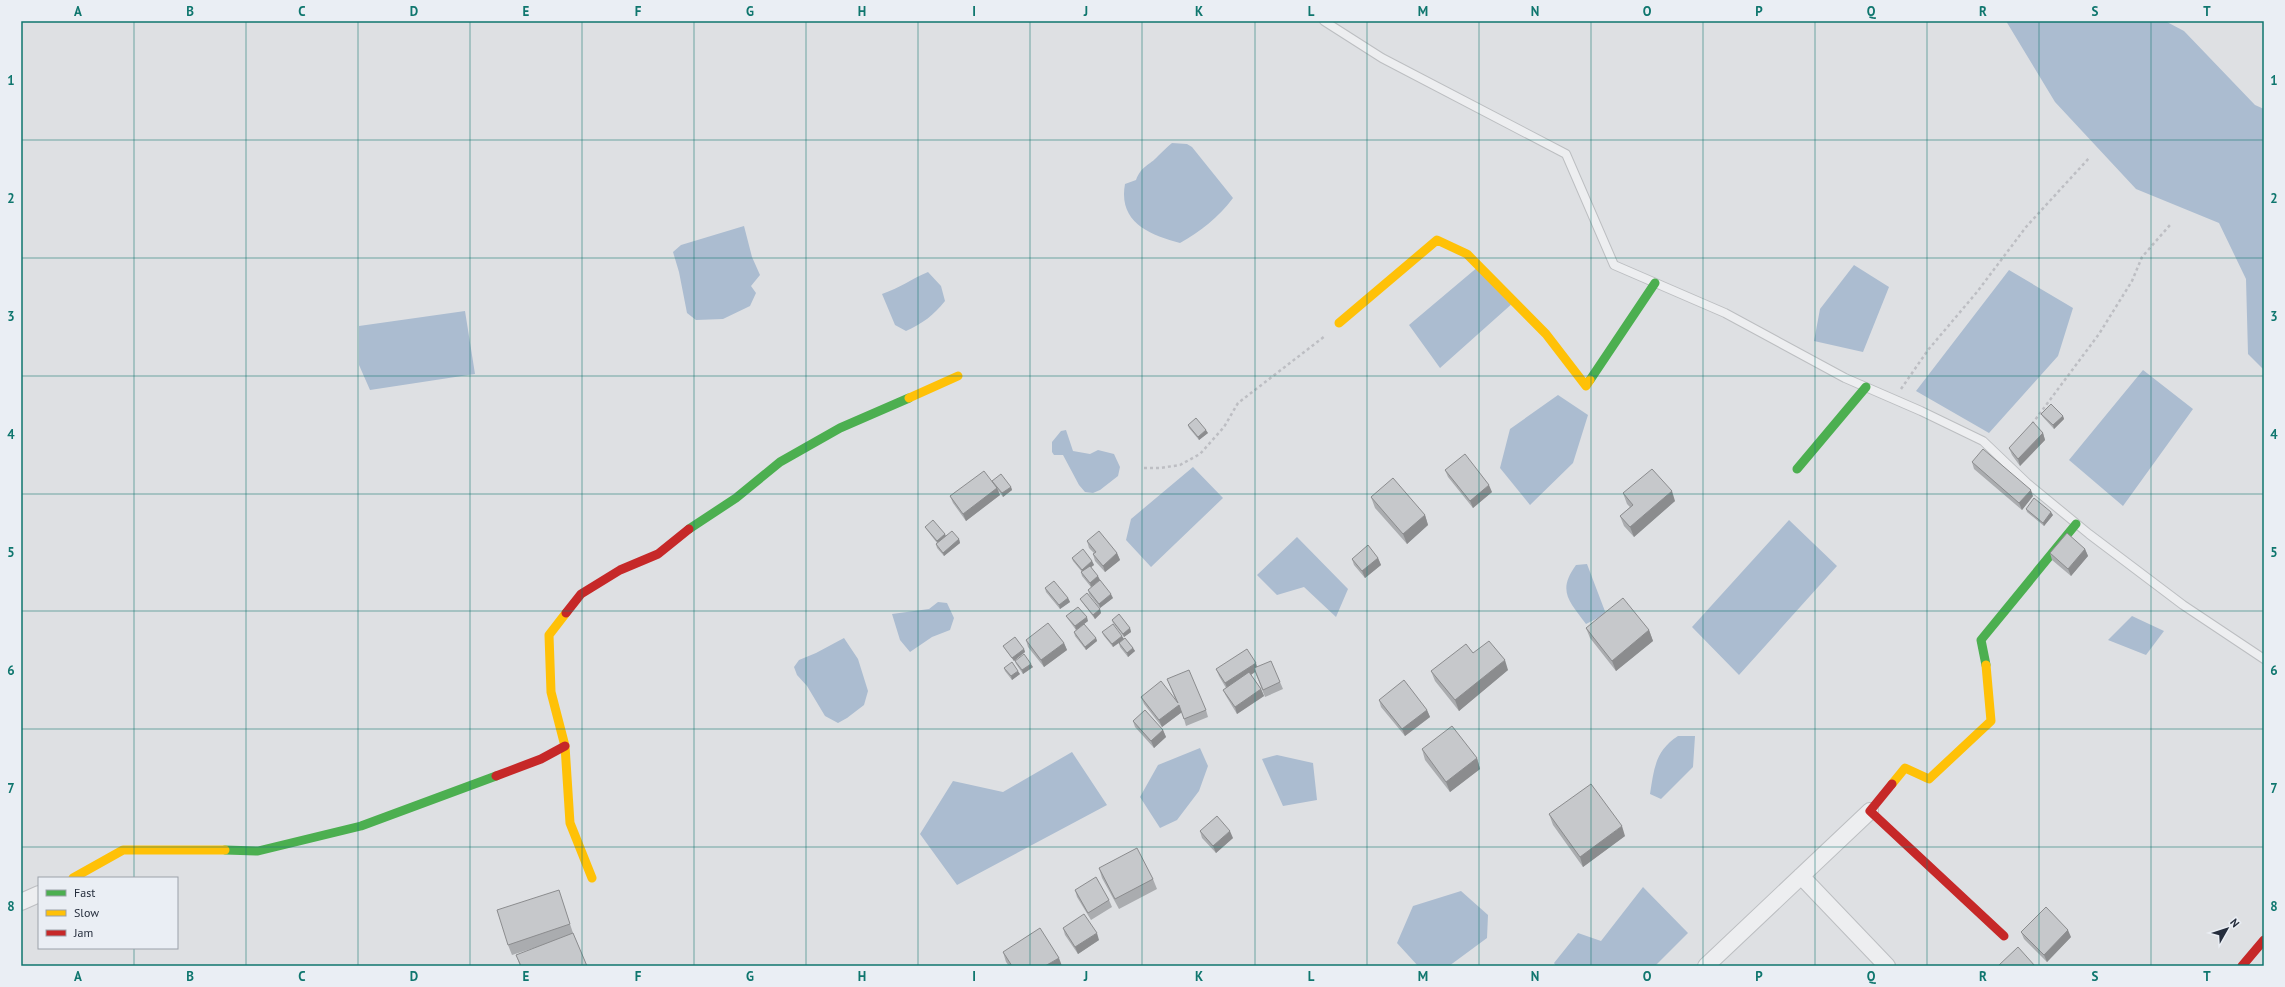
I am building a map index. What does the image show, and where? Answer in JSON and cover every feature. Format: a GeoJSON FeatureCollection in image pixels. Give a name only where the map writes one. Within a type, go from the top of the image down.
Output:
{"type":"FeatureCollection","features":[{"type":"Feature","properties":{"kind":"street"},"geometry":{"type":"LineString","coordinates":[[1339,323],[1437,240],[1467,254],[1546,334],[1586,386],[1654,282]]}},
{"type":"Feature","properties":{"kind":"street"},"geometry":{"type":"LineString","coordinates":[[592,878],[570,823],[565,746],[551,692],[548,635],[581,594],[620,570],[658,554],[688,529],[736,498],[780,462],[840,428],[958,376]]}},
{"type":"Feature","properties":{"kind":"street"},"geometry":{"type":"LineString","coordinates":[[1797,469],[1866,387]]}},
{"type":"Feature","properties":{"kind":"street"},"geometry":{"type":"LineString","coordinates":[[1706,966],[1870,811],[1905,768],[1929,779],[1991,721],[1988,675],[1981,640],[2076,524]]}},
{"type":"Feature","properties":{"kind":"street"},"geometry":{"type":"LineString","coordinates":[[75,877],[123,850],[258,851],[361,826],[534,761],[565,746]]}},
{"type":"Feature","properties":{"kind":"street"},"geometry":{"type":"LineString","coordinates":[[1870,811],[2004,936]]}},
{"type":"Feature","properties":{"kind":"street"},"geometry":{"type":"LineString","coordinates":[[1801,876],[1887,966]]}},
{"type":"Feature","properties":{"kind":"street"},"geometry":{"type":"LineString","coordinates":[[21,902],[38,894]]}},
{"type":"Feature","properties":{"kind":"street"},"geometry":{"type":"LineString","coordinates":[[2242,966],[2264,940]]}},
{"type":"Feature","properties":{"kind":"lane"},"geometry":{"type":"LineString","coordinates":[[1324,21],[1382,58],[1566,154],[1614,265],[1725,313],[1845,378],[1894,399],[1983,441],[2027,483],[2076,524],[2183,604],[2264,659]]}},
{"type":"Feature","properties":{"kind":"path"},"geometry":{"type":"LineString","coordinates":[[1894,399],[1928,350],[1977,292],[2026,227],[2090,157]]}},
{"type":"Feature","properties":{"kind":"path"},"geometry":{"type":"LineString","coordinates":[[2031,425],[2099,334],[2132,281],[2142,257],[2170,225]]}},
{"type":"Feature","properties":{"kind":"path"},"geometry":{"type":"LineString","coordinates":[[1144,468],[1160,468],[1180,465],[1200,454],[1224,427],[1238,403],[1323,338],[1339,323]]}},
{"type":"Feature","properties":{"kind":"water"},"geometry":{"type":"Polygon","coordinates":[[[2006,21],[2165,21],[2184,31],[2255,105],[2264,109],[2264,370],[2248,354],[2246,279],[2219,223],[2136,189],[2055,102],[2006,21]]]}},
{"type":"Feature","properties":{"kind":"water"},"geometry":{"type":"Polygon","coordinates":[[[1172,143],[1187,144],[1192,147],[1233,198],[1209,224],[1180,243],[1157,236],[1138,225],[1126,208],[1124,197],[1125,184],[1136,180],[1143,168],[1172,143]]]}},
{"type":"Feature","properties":{"kind":"water"},"geometry":{"type":"Polygon","coordinates":[[[744,226],[752,257],[760,275],[751,286],[756,293],[750,306],[723,319],[696,320],[687,313],[679,272],[673,252],[681,245],[744,226]]]}},
{"type":"Feature","properties":{"kind":"water"},"geometry":{"type":"Polygon","coordinates":[[[1854,265],[1889,287],[1863,352],[1814,341],[1820,309],[1854,265]]]}},
{"type":"Feature","properties":{"kind":"water"},"geometry":{"type":"Polygon","coordinates":[[[1479,266],[1514,302],[1440,368],[1409,325],[1479,266]]]}},
{"type":"Feature","properties":{"kind":"water"},"geometry":{"type":"Polygon","coordinates":[[[2009,270],[2073,308],[2058,356],[1989,433],[1916,391],[2009,270]]]}},
{"type":"Feature","properties":{"kind":"water"},"geometry":{"type":"Polygon","coordinates":[[[928,272],[941,286],[945,301],[937,311],[927,319],[906,331],[895,325],[882,294],[928,272]]]}},
{"type":"Feature","properties":{"kind":"water"},"geometry":{"type":"Polygon","coordinates":[[[465,311],[475,374],[370,390],[359,365],[359,326],[465,311]]]}},
{"type":"Feature","properties":{"kind":"water"},"geometry":{"type":"Polygon","coordinates":[[[2143,370],[2193,409],[2123,506],[2069,460],[2143,370]]]}},
{"type":"Feature","properties":{"kind":"water"},"geometry":{"type":"Polygon","coordinates":[[[1558,395],[1588,415],[1573,463],[1530,505],[1500,468],[1510,429],[1558,395]]]}},
{"type":"Feature","properties":{"kind":"water"},"geometry":{"type":"Polygon","coordinates":[[[1066,430],[1073,451],[1090,454],[1098,450],[1114,454],[1120,467],[1118,476],[1100,490],[1093,493],[1085,492],[1079,485],[1063,455],[1054,455],[1052,452],[1052,442],[1061,431],[1066,430]]]}},
{"type":"Feature","properties":{"kind":"water"},"geometry":{"type":"Polygon","coordinates":[[[1193,467],[1223,498],[1151,567],[1126,540],[1131,519],[1193,467]]]}},
{"type":"Feature","properties":{"kind":"water"},"geometry":{"type":"Polygon","coordinates":[[[1789,520],[1837,566],[1739,675],[1692,627],[1789,520]]]}},
{"type":"Feature","properties":{"kind":"water"},"geometry":{"type":"Polygon","coordinates":[[[1297,537],[1348,589],[1336,617],[1304,587],[1277,595],[1257,575],[1297,537]]]}},
{"type":"Feature","properties":{"kind":"water"},"geometry":{"type":"Polygon","coordinates":[[[1587,564],[1606,614],[1586,624],[1570,602],[1566,589],[1570,574],[1576,565],[1587,564]]]}},
{"type":"Feature","properties":{"kind":"water"},"geometry":{"type":"Polygon","coordinates":[[[938,602],[947,603],[954,618],[950,630],[932,637],[910,652],[900,640],[892,614],[929,609],[938,602]]]}},
{"type":"Feature","properties":{"kind":"water"},"geometry":{"type":"Polygon","coordinates":[[[2132,616],[2164,631],[2146,655],[2108,640],[2132,616]]]}},
{"type":"Feature","properties":{"kind":"water"},"geometry":{"type":"Polygon","coordinates":[[[844,638],[858,659],[868,691],[864,705],[838,723],[825,716],[807,686],[797,675],[794,667],[799,660],[844,638]]]}},
{"type":"Feature","properties":{"kind":"water"},"geometry":{"type":"Polygon","coordinates":[[[1678,736],[1695,736],[1693,767],[1661,799],[1650,794],[1657,761],[1664,748],[1678,736]]]}},
{"type":"Feature","properties":{"kind":"water"},"geometry":{"type":"Polygon","coordinates":[[[1200,748],[1208,766],[1199,791],[1177,820],[1160,828],[1140,797],[1158,765],[1200,748]]]}},
{"type":"Feature","properties":{"kind":"water"},"geometry":{"type":"Polygon","coordinates":[[[1072,752],[1107,805],[957,885],[920,834],[953,781],[1003,792],[1072,752]]]}},
{"type":"Feature","properties":{"kind":"water"},"geometry":{"type":"Polygon","coordinates":[[[1277,755],[1313,763],[1317,800],[1283,806],[1262,759],[1277,755]]]}},
{"type":"Feature","properties":{"kind":"water"},"geometry":{"type":"Polygon","coordinates":[[[1643,887],[1688,933],[1655,966],[1556,966],[1554,963],[1578,933],[1601,941],[1643,887]]]}},
{"type":"Feature","properties":{"kind":"water"},"geometry":{"type":"Polygon","coordinates":[[[1461,891],[1488,915],[1487,938],[1449,966],[1418,966],[1397,943],[1413,906],[1461,891]]]}},
{"type":"Feature","properties":{"kind":"building"},"geometry":{"type":"Polygon","coordinates":[[[2051,404],[2063,416],[2053,425],[2041,414],[2051,404]]]}},
{"type":"Feature","properties":{"kind":"building"},"geometry":{"type":"Polygon","coordinates":[[[1196,418],[1206,430],[1198,437],[1188,425],[1196,418]]]}},
{"type":"Feature","properties":{"kind":"building"},"geometry":{"type":"Polygon","coordinates":[[[2033,422],[2043,433],[2018,459],[2009,448],[2033,422]]]}},
{"type":"Feature","properties":{"kind":"building"},"geometry":{"type":"Polygon","coordinates":[[[1983,449],[2031,490],[2019,503],[1972,462],[1983,449]]]}},
{"type":"Feature","properties":{"kind":"building"},"geometry":{"type":"Polygon","coordinates":[[[1465,454],[1489,485],[1470,501],[1445,470],[1465,454]]]}},
{"type":"Feature","properties":{"kind":"building"},"geometry":{"type":"Polygon","coordinates":[[[1652,469],[1672,491],[1630,527],[1620,516],[1633,505],[1623,493],[1652,469]]]}},
{"type":"Feature","properties":{"kind":"building"},"geometry":{"type":"Polygon","coordinates":[[[984,471],[997,488],[963,514],[950,496],[984,471]]]}},
{"type":"Feature","properties":{"kind":"building"},"geometry":{"type":"Polygon","coordinates":[[[1001,474],[1011,487],[1002,493],[992,481],[1001,474]]]}},
{"type":"Feature","properties":{"kind":"building"},"geometry":{"type":"Polygon","coordinates":[[[1393,478],[1425,515],[1403,534],[1371,497],[1393,478]]]}},
{"type":"Feature","properties":{"kind":"building"},"geometry":{"type":"Polygon","coordinates":[[[2034,498],[2051,512],[2043,523],[2026,509],[2034,498]]]}},
{"type":"Feature","properties":{"kind":"building"},"geometry":{"type":"Polygon","coordinates":[[[933,520],[945,534],[937,541],[925,527],[933,520]]]}},
{"type":"Feature","properties":{"kind":"building"},"geometry":{"type":"Polygon","coordinates":[[[952,531],[959,539],[943,553],[936,544],[952,531]]]}},
{"type":"Feature","properties":{"kind":"building"},"geometry":{"type":"Polygon","coordinates":[[[1099,531],[1117,553],[1103,566],[1093,554],[1096,552],[1087,541],[1099,531]]]}},
{"type":"Feature","properties":{"kind":"building"},"geometry":{"type":"Polygon","coordinates":[[[2067,533],[2085,549],[2068,569],[2050,553],[2067,533]]]}},
{"type":"Feature","properties":{"kind":"building"},"geometry":{"type":"Polygon","coordinates":[[[1368,545],[1378,558],[1362,571],[1352,559],[1368,545]]]}},
{"type":"Feature","properties":{"kind":"building"},"geometry":{"type":"Polygon","coordinates":[[[1083,549],[1092,561],[1082,570],[1072,558],[1083,549]]]}},
{"type":"Feature","properties":{"kind":"building"},"geometry":{"type":"Polygon","coordinates":[[[1090,566],[1098,576],[1090,583],[1081,572],[1090,566]]]}},
{"type":"Feature","properties":{"kind":"building"},"geometry":{"type":"Polygon","coordinates":[[[1100,580],[1111,594],[1099,604],[1088,590],[1100,580]]]}},
{"type":"Feature","properties":{"kind":"building"},"geometry":{"type":"Polygon","coordinates":[[[1054,581],[1068,598],[1059,605],[1045,588],[1054,581]]]}},
{"type":"Feature","properties":{"kind":"building"},"geometry":{"type":"Polygon","coordinates":[[[1087,593],[1100,609],[1093,615],[1080,599],[1087,593]]]}},
{"type":"Feature","properties":{"kind":"building"},"geometry":{"type":"Polygon","coordinates":[[[1623,598],[1649,630],[1612,661],[1586,628],[1623,598]]]}},
{"type":"Feature","properties":{"kind":"building"},"geometry":{"type":"Polygon","coordinates":[[[1078,607],[1087,617],[1075,626],[1066,616],[1078,607]]]}},
{"type":"Feature","properties":{"kind":"building"},"geometry":{"type":"Polygon","coordinates":[[[1119,614],[1130,628],[1123,634],[1112,620],[1119,614]]]}},
{"type":"Feature","properties":{"kind":"building"},"geometry":{"type":"Polygon","coordinates":[[[1048,623],[1064,643],[1041,660],[1026,640],[1048,623]]]}},
{"type":"Feature","properties":{"kind":"building"},"geometry":{"type":"Polygon","coordinates":[[[1084,624],[1096,638],[1085,647],[1074,632],[1084,624]]]}},
{"type":"Feature","properties":{"kind":"building"},"geometry":{"type":"Polygon","coordinates":[[[1113,624],[1122,636],[1112,644],[1102,632],[1113,624]]]}},
{"type":"Feature","properties":{"kind":"building"},"geometry":{"type":"Polygon","coordinates":[[[1015,637],[1024,649],[1012,658],[1003,646],[1015,637]]]}},
{"type":"Feature","properties":{"kind":"building"},"geometry":{"type":"Polygon","coordinates":[[[1125,638],[1133,648],[1127,653],[1119,643],[1125,638]]]}},
{"type":"Feature","properties":{"kind":"building"},"geometry":{"type":"Polygon","coordinates":[[[1489,641],[1505,660],[1455,700],[1431,671],[1466,644],[1473,653],[1489,641]]]}},
{"type":"Feature","properties":{"kind":"building"},"geometry":{"type":"Polygon","coordinates":[[[1247,649],[1256,663],[1225,683],[1216,669],[1247,649]]]}},
{"type":"Feature","properties":{"kind":"building"},"geometry":{"type":"Polygon","coordinates":[[[1024,654],[1031,664],[1022,670],[1015,661],[1024,654]]]}},
{"type":"Feature","properties":{"kind":"building"},"geometry":{"type":"Polygon","coordinates":[[[1271,661],[1280,682],[1263,690],[1254,668],[1271,661]]]}},
{"type":"Feature","properties":{"kind":"building"},"geometry":{"type":"Polygon","coordinates":[[[1012,662],[1018,671],[1011,676],[1004,668],[1012,662]]]}},
{"type":"Feature","properties":{"kind":"building"},"geometry":{"type":"Polygon","coordinates":[[[1189,670],[1206,710],[1184,719],[1179,705],[1159,720],[1141,697],[1161,681],[1178,703],[1167,679],[1189,670]]]}},
{"type":"Feature","properties":{"kind":"building"},"geometry":{"type":"Polygon","coordinates":[[[1249,672],[1261,689],[1235,707],[1223,690],[1249,672]]]}},
{"type":"Feature","properties":{"kind":"building"},"geometry":{"type":"Polygon","coordinates":[[[1404,680],[1427,710],[1402,729],[1379,700],[1404,680]]]}},
{"type":"Feature","properties":{"kind":"building"},"geometry":{"type":"Polygon","coordinates":[[[1145,710],[1163,730],[1151,741],[1133,721],[1145,710]]]}},
{"type":"Feature","properties":{"kind":"building"},"geometry":{"type":"Polygon","coordinates":[[[1452,726],[1477,758],[1446,782],[1422,749],[1452,726]]]}},
{"type":"Feature","properties":{"kind":"building"},"geometry":{"type":"Polygon","coordinates":[[[1591,784],[1622,826],[1580,857],[1549,814],[1591,784]]]}},
{"type":"Feature","properties":{"kind":"building"},"geometry":{"type":"Polygon","coordinates":[[[1217,816],[1230,831],[1213,846],[1200,831],[1217,816]]]}},
{"type":"Feature","properties":{"kind":"building"},"geometry":{"type":"Polygon","coordinates":[[[1137,848],[1153,879],[1115,899],[1099,868],[1137,848]]]}},
{"type":"Feature","properties":{"kind":"building"},"geometry":{"type":"Polygon","coordinates":[[[1096,877],[1109,900],[1088,913],[1075,890],[1096,877]]]}},
{"type":"Feature","properties":{"kind":"building"},"geometry":{"type":"Polygon","coordinates":[[[559,890],[570,924],[508,945],[497,910],[559,890]]]}},
{"type":"Feature","properties":{"kind":"building"},"geometry":{"type":"Polygon","coordinates":[[[2046,907],[2068,930],[2044,955],[2021,932],[2046,907]]]}},
{"type":"Feature","properties":{"kind":"building"},"geometry":{"type":"Polygon","coordinates":[[[1084,914],[1097,933],[1075,947],[1063,928],[1084,914]]]}},
{"type":"Feature","properties":{"kind":"building"},"geometry":{"type":"Polygon","coordinates":[[[1040,928],[1059,958],[1045,966],[1012,966],[1003,952],[1040,928]]]}},
{"type":"Feature","properties":{"kind":"building"},"geometry":{"type":"Polygon","coordinates":[[[573,933],[587,966],[521,966],[516,955],[573,933]]]}},
{"type":"Feature","properties":{"kind":"building"},"geometry":{"type":"Polygon","coordinates":[[[2018,947],[2035,966],[1998,966],[2018,947]]]}},
{"type":"Feature","properties":{"kind":"traffic: fast"},"geometry":{"type":"LineString","coordinates":[[1590,380],[1655,283]]}},
{"type":"Feature","properties":{"kind":"traffic: fast"},"geometry":{"type":"LineString","coordinates":[[1797,469],[1866,387]]}},
{"type":"Feature","properties":{"kind":"traffic: fast"},"geometry":{"type":"LineString","coordinates":[[689,529],[736,498],[780,462],[840,428],[909,398]]}},
{"type":"Feature","properties":{"kind":"traffic: fast"},"geometry":{"type":"LineString","coordinates":[[1986,665],[1981,640],[2076,524]]}},
{"type":"Feature","properties":{"kind":"traffic: fast"},"geometry":{"type":"LineString","coordinates":[[225,850],[258,851],[361,826],[496,776]]}},
{"type":"Feature","properties":{"kind":"traffic: slow"},"geometry":{"type":"LineString","coordinates":[[1339,323],[1437,240],[1467,254],[1546,334],[1586,386],[1590,380]]}},
{"type":"Feature","properties":{"kind":"traffic: slow"},"geometry":{"type":"LineString","coordinates":[[909,398],[958,376]]}},
{"type":"Feature","properties":{"kind":"traffic: slow"},"geometry":{"type":"LineString","coordinates":[[566,613],[549,635],[551,692],[565,746],[570,823],[592,878]]}},
{"type":"Feature","properties":{"kind":"traffic: slow"},"geometry":{"type":"LineString","coordinates":[[1892,784],[1905,768],[1929,779],[1991,721],[1986,665]]}},
{"type":"Feature","properties":{"kind":"traffic: slow"},"geometry":{"type":"LineString","coordinates":[[75,877],[123,850],[225,850]]}},
{"type":"Feature","properties":{"kind":"traffic: jam"},"geometry":{"type":"LineString","coordinates":[[566,613],[581,594],[620,570],[658,554],[689,529]]}},
{"type":"Feature","properties":{"kind":"traffic: jam"},"geometry":{"type":"LineString","coordinates":[[496,776],[541,759],[565,746]]}},
{"type":"Feature","properties":{"kind":"traffic: jam"},"geometry":{"type":"LineString","coordinates":[[1892,784],[1870,811],[2004,936]]}},
{"type":"Feature","properties":{"kind":"traffic: jam"},"geometry":{"type":"LineString","coordinates":[[2242,966],[2264,940]]}}]}
